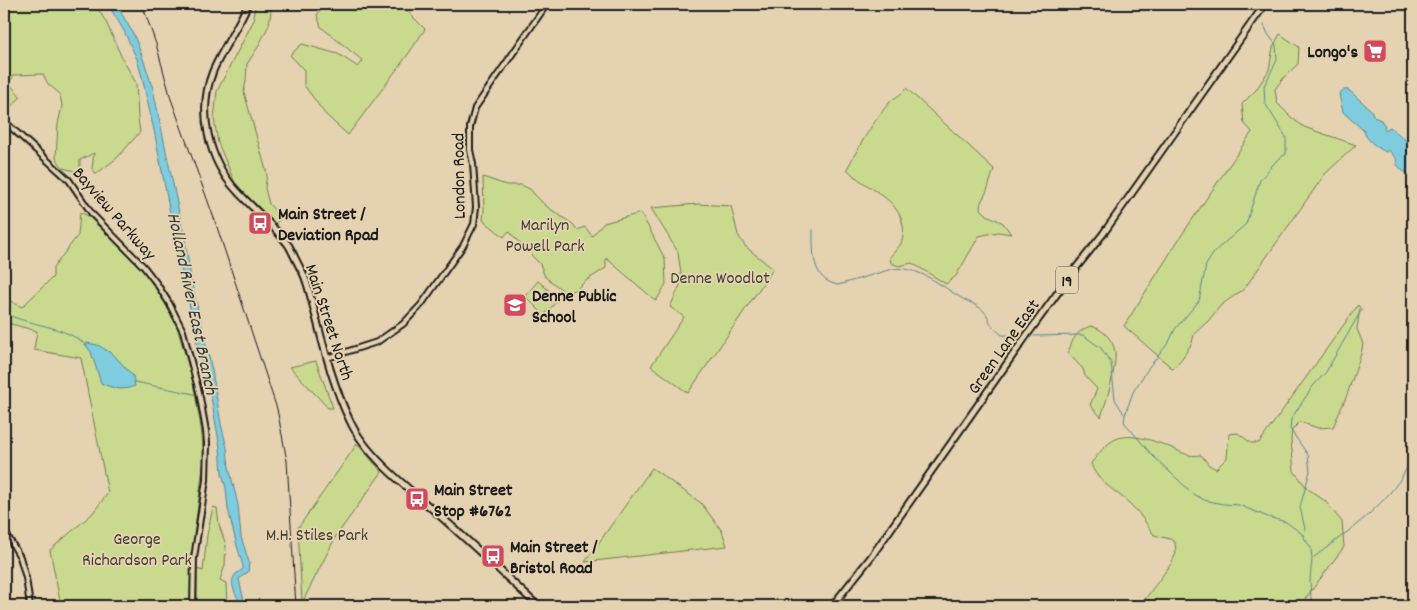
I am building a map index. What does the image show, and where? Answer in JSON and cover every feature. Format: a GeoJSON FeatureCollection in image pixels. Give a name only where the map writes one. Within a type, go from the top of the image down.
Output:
{"type":"FeatureCollection","features":[{"type":"Feature","properties":{"kind":"main road","name":"Main Street North"},"geometry":{"type":"LineString","coordinates":[[248,4],[213,72],[207,103],[208,131],[222,172],[236,190],[269,223],[289,247],[304,276],[339,394],[351,423],[375,457],[538,606]]}},
{"type":"Feature","properties":{"kind":"main road","name":"Green Lane East"},"geometry":{"type":"LineString","coordinates":[[832,606],[870,557],[1038,320],[1103,234],[1265,4]]}},
{"type":"Feature","properties":{"kind":"street","name":"London Road"},"geometry":{"type":"LineString","coordinates":[[327,358],[377,342],[403,324],[421,305],[463,246],[474,224],[476,207],[473,164],[470,150],[470,127],[475,108],[547,4]]}},
{"type":"Feature","properties":{"kind":"street","name":"Bayview Parkway"},"geometry":{"type":"LineString","coordinates":[[4,121],[69,180],[92,214],[144,267],[169,303],[183,331],[199,392],[207,443],[206,480],[194,558],[193,606]]}},
{"type":"Feature","properties":{"kind":"street"},"geometry":{"type":"LineString","coordinates":[[4,530],[24,567],[30,606]]}},
{"type":"Feature","properties":{"kind":"green space"},"geometry":{"type":"Polygon","coordinates":[[[4,4],[95,4],[106,22],[122,58],[136,83],[140,132],[117,158],[96,174],[92,169],[94,153],[80,160],[80,175],[75,171],[63,168],[56,158],[58,124],[62,106],[60,94],[48,84],[43,74],[14,75],[9,83],[21,97],[4,111],[4,4]]]}},
{"type":"Feature","properties":{"kind":"green space"},"geometry":{"type":"Polygon","coordinates":[[[256,4],[272,4],[269,25],[247,64],[244,92],[267,174],[265,188],[269,204],[282,218],[275,224],[235,183],[218,143],[214,119],[217,91],[255,18],[253,16],[256,4]]]}},
{"type":"Feature","properties":{"kind":"green space"},"geometry":{"type":"Polygon","coordinates":[[[325,4],[400,4],[425,29],[348,135],[325,114],[304,85],[304,70],[290,55],[302,44],[338,54],[358,67],[363,61],[321,27],[317,15],[325,4]]]}},
{"type":"Feature","properties":{"kind":"green space"},"geometry":{"type":"Polygon","coordinates":[[[1280,34],[1299,47],[1298,64],[1275,89],[1277,103],[1304,127],[1356,145],[1325,174],[1244,289],[1221,305],[1194,334],[1192,343],[1173,369],[1124,326],[1181,236],[1252,132],[1244,123],[1242,104],[1256,90],[1269,70],[1273,47],[1280,34]]]}},
{"type":"Feature","properties":{"kind":"green space"},"geometry":{"type":"Polygon","coordinates":[[[906,88],[994,169],[980,208],[987,215],[1003,223],[1011,234],[998,232],[979,236],[956,276],[946,284],[912,263],[899,266],[891,263],[890,257],[903,238],[900,216],[888,200],[847,169],[879,116],[891,101],[906,88]]]}},
{"type":"Feature","properties":{"kind":"green space","name":"Marilyn Powell Park"},"geometry":{"type":"Polygon","coordinates":[[[483,177],[506,185],[521,185],[530,189],[546,206],[574,225],[577,230],[585,227],[592,236],[604,223],[641,213],[665,259],[666,284],[656,301],[606,258],[606,268],[575,290],[565,292],[545,277],[540,264],[509,231],[504,237],[483,220],[483,177]]]}},
{"type":"Feature","properties":{"kind":"green space","name":"Denne Woodlot"},"geometry":{"type":"Polygon","coordinates":[[[698,204],[731,206],[738,235],[745,246],[773,269],[688,393],[651,366],[684,317],[670,307],[682,281],[678,252],[651,208],[698,204]]]}},
{"type":"Feature","properties":{"kind":"green space","name":"George Richardson Park"},"geometry":{"type":"Polygon","coordinates":[[[80,212],[88,216],[142,269],[167,305],[177,327],[193,382],[204,459],[196,520],[190,606],[61,606],[50,550],[92,514],[108,493],[81,358],[34,350],[37,331],[4,322],[4,298],[22,307],[53,277],[53,268],[78,235],[80,212]]]}},
{"type":"Feature","properties":{"kind":"green space"},"geometry":{"type":"Polygon","coordinates":[[[538,281],[559,299],[544,315],[525,296],[538,281]]]}},
{"type":"Feature","properties":{"kind":"green space"},"geometry":{"type":"Polygon","coordinates":[[[1358,305],[1360,308],[1357,329],[1363,344],[1361,354],[1347,395],[1333,427],[1318,428],[1300,422],[1292,430],[1291,440],[1294,471],[1307,488],[1325,501],[1342,522],[1344,547],[1300,606],[1140,606],[1171,564],[1176,553],[1175,542],[1154,535],[1135,509],[1102,481],[1091,463],[1102,449],[1112,441],[1122,437],[1137,437],[1189,455],[1201,455],[1209,465],[1216,469],[1227,458],[1229,434],[1238,433],[1251,443],[1259,443],[1358,305]]]}},
{"type":"Feature","properties":{"kind":"green space"},"geometry":{"type":"Polygon","coordinates":[[[1090,326],[1099,329],[1106,335],[1112,343],[1115,352],[1113,375],[1101,417],[1090,405],[1097,389],[1085,376],[1083,369],[1068,353],[1075,336],[1090,326]]]}},
{"type":"Feature","properties":{"kind":"green space"},"geometry":{"type":"Polygon","coordinates":[[[316,361],[333,408],[328,408],[290,367],[316,361]]]}},
{"type":"Feature","properties":{"kind":"green space","name":"M.H. Stiles Park"},"geometry":{"type":"Polygon","coordinates":[[[357,444],[382,472],[336,536],[302,603],[298,528],[357,444]]]}},
{"type":"Feature","properties":{"kind":"green space"},"geometry":{"type":"Polygon","coordinates":[[[652,468],[701,503],[722,531],[727,546],[585,562],[652,468]]]}},
{"type":"Feature","properties":{"kind":"green space"},"geometry":{"type":"Polygon","coordinates":[[[213,507],[217,508],[219,525],[226,545],[225,565],[220,580],[226,583],[227,606],[197,606],[197,569],[203,571],[207,535],[213,507]]]}},
{"type":"Feature","properties":{"kind":"water","name":"Holland River East Branch"},"geometry":{"type":"Polygon","coordinates":[[[108,4],[116,4],[134,35],[153,89],[185,241],[192,284],[212,370],[229,467],[238,505],[241,537],[249,562],[248,572],[239,579],[245,606],[241,606],[233,586],[236,574],[243,569],[243,566],[228,509],[220,447],[210,392],[198,352],[196,334],[142,77],[137,59],[124,31],[108,4]]]}},
{"type":"Feature","properties":{"kind":"water"},"geometry":{"type":"Polygon","coordinates":[[[1343,90],[1351,92],[1371,110],[1374,117],[1381,120],[1385,130],[1390,127],[1408,142],[1408,153],[1413,151],[1413,176],[1399,168],[1396,163],[1397,160],[1389,150],[1386,152],[1380,149],[1343,112],[1339,94],[1343,90]]]}},
{"type":"Feature","properties":{"kind":"water"},"geometry":{"type":"Polygon","coordinates":[[[86,343],[98,345],[114,355],[133,376],[135,386],[118,389],[101,383],[91,352],[86,343]]]}},
{"type":"Feature","properties":{"kind":"waterway"},"geometry":{"type":"LineString","coordinates":[[1264,25],[1276,45],[1277,60],[1264,86],[1265,103],[1286,137],[1286,154],[1277,160],[1260,180],[1246,224],[1215,251],[1206,265],[1199,301],[1175,329],[1169,342],[1149,367],[1133,392],[1124,422],[1152,455],[1192,493],[1204,500],[1239,505],[1286,522],[1301,533],[1311,548],[1311,599],[1315,606]]}},
{"type":"Feature","properties":{"kind":"waterway"},"geometry":{"type":"LineString","coordinates":[[813,230],[815,264],[818,271],[829,282],[838,285],[892,269],[911,270],[920,273],[978,307],[985,313],[993,327],[1002,335],[1020,336]]}},
{"type":"Feature","properties":{"kind":"waterway"},"geometry":{"type":"LineString","coordinates":[[1304,537],[1305,529],[1300,507],[1310,471],[1308,455],[1290,429],[1291,419],[1313,386],[1326,372],[1362,309]]}},
{"type":"Feature","properties":{"kind":"waterway"},"geometry":{"type":"LineString","coordinates":[[4,313],[68,333],[86,345]]}},
{"type":"Feature","properties":{"kind":"waterway"},"geometry":{"type":"LineString","coordinates":[[1034,336],[1083,335],[1101,348],[1111,363],[1115,399],[1124,414]]}},
{"type":"Feature","properties":{"kind":"waterway","name":"Holland River East Branch"},"geometry":{"type":"LineString","coordinates":[[135,382],[194,394]]}},
{"type":"Feature","properties":{"kind":"waterway"},"geometry":{"type":"LineString","coordinates":[[1313,558],[1362,520],[1384,499],[1403,475],[1413,454]]}},
{"type":"Feature","properties":{"kind":"railway"},"geometry":{"type":"LineString","coordinates":[[142,4],[156,44],[171,99],[215,221],[277,409],[287,461],[296,606]]}},
{"type":"Feature","properties":{"kind":"place","name":"Longo's"},"geometry":{"type":"Point","coordinates":[1375,51]}},
{"type":"Feature","properties":{"kind":"place","name":"Main Street / Deviation Rpad"},"geometry":{"type":"Point","coordinates":[260,223]}},
{"type":"Feature","properties":{"kind":"place","name":"Denne Public School"},"geometry":{"type":"Point","coordinates":[515,305]}},
{"type":"Feature","properties":{"kind":"place","name":"Main Street Stop #6762"},"geometry":{"type":"Point","coordinates":[417,499]}},
{"type":"Feature","properties":{"kind":"place","name":"Main Street / Bristol Road"},"geometry":{"type":"Point","coordinates":[493,556]}}]}
